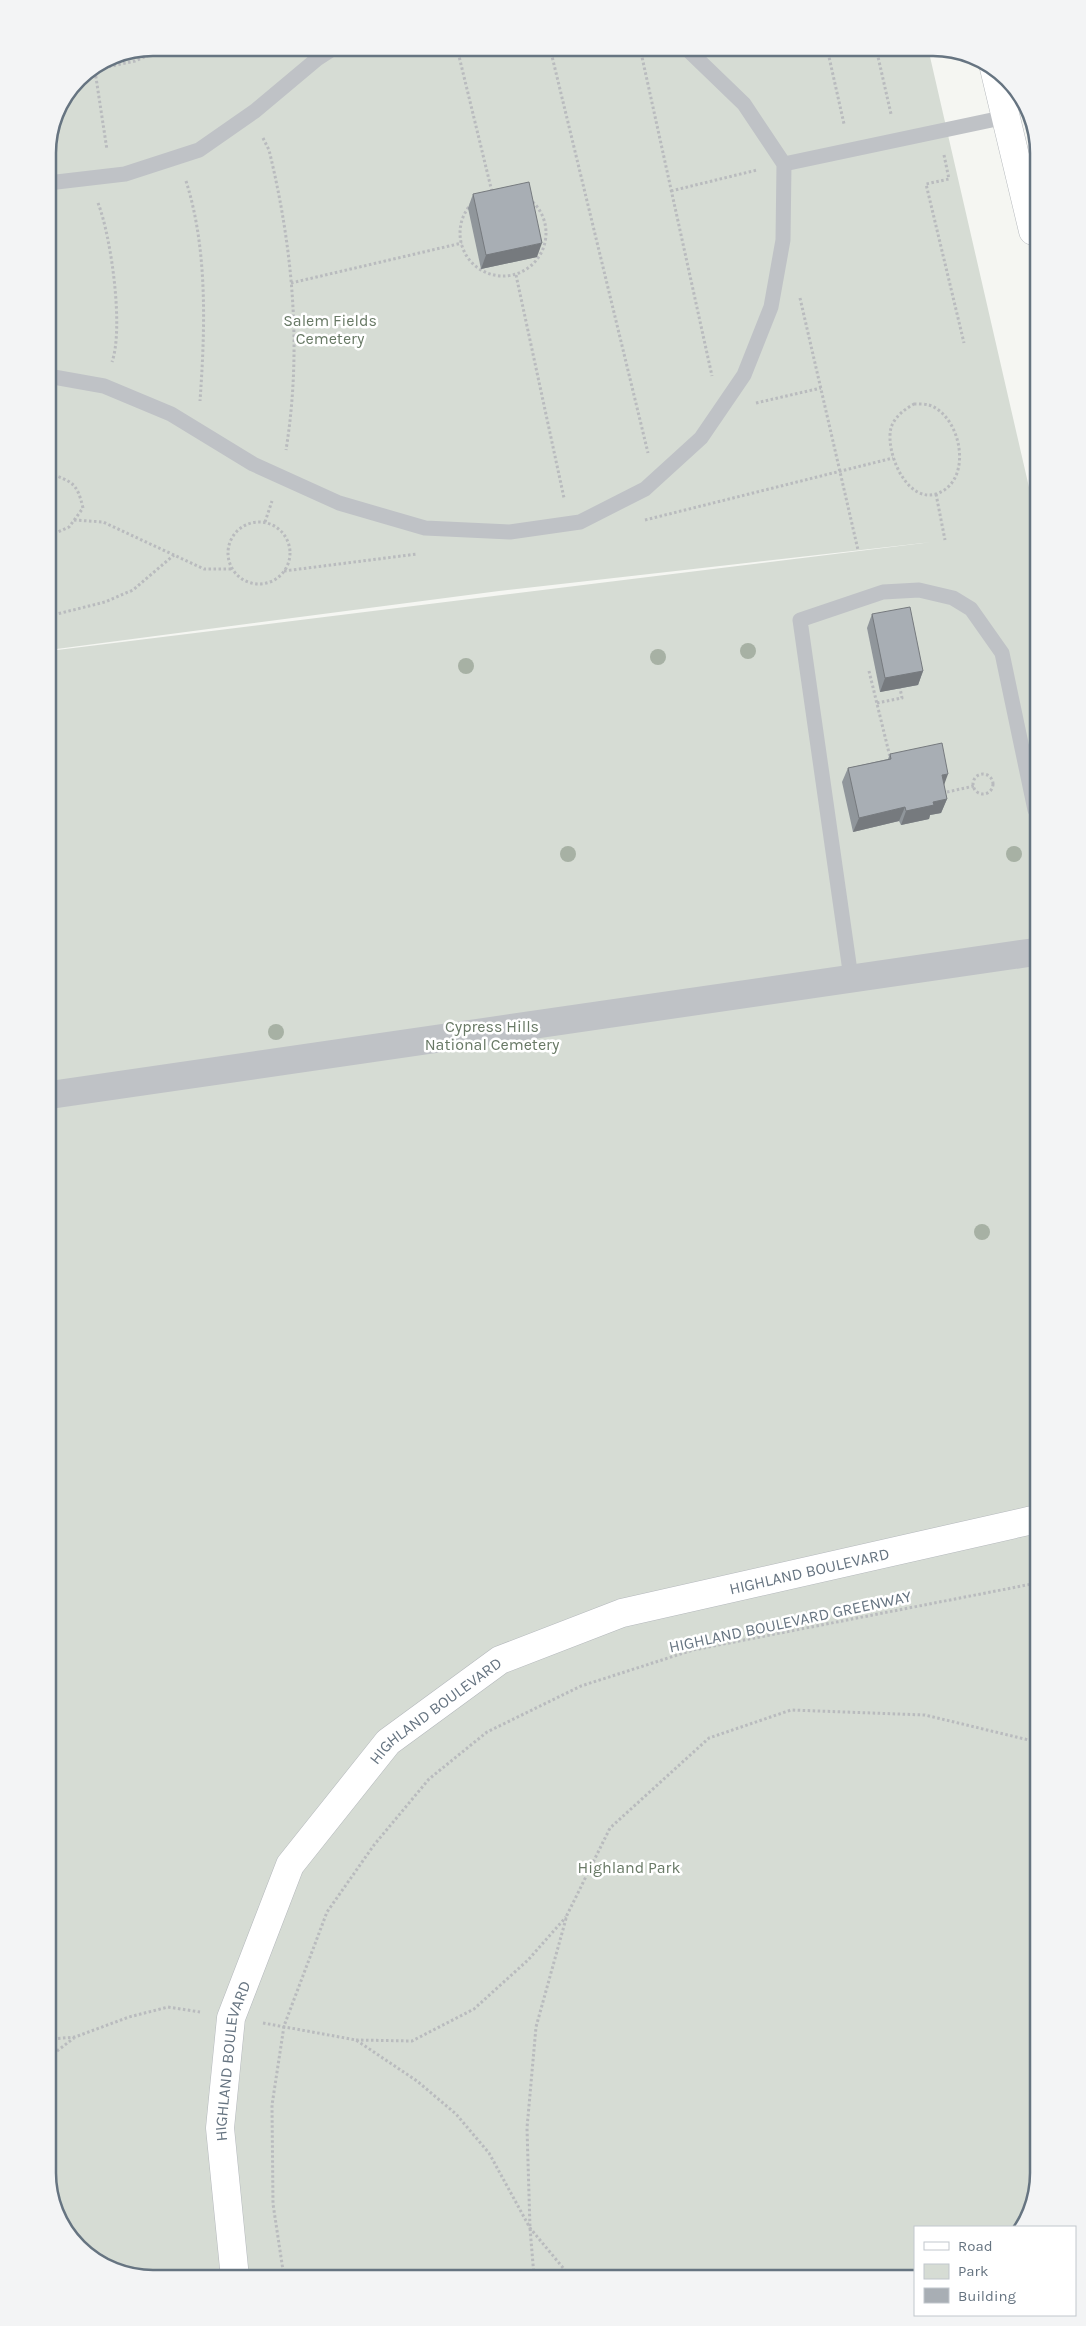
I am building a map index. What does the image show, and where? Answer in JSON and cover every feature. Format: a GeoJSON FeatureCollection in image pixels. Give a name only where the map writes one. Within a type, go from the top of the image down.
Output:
{"type":"FeatureCollection","features":[{"type":"Feature","properties":{"kind":"main road"},"geometry":{"type":"LineString","coordinates":[[997,81],[1030,218]]}},
{"type":"Feature","properties":{"kind":"main road","name":"HIGHLAND BOULEVARD"},"geometry":{"type":"LineString","coordinates":[[234,2270],[220,2128],[231,2018],[290,1865],[388,1742],[500,1660],[622,1613],[1030,1521]]}},
{"type":"Feature","properties":{"kind":"street"},"geometry":{"type":"LineString","coordinates":[[56,1094],[1030,953]]}},
{"type":"Feature","properties":{"kind":"lane"},"geometry":{"type":"LineString","coordinates":[[56,182],[125,174],[199,150],[249,116],[320,56]]}},
{"type":"Feature","properties":{"kind":"lane"},"geometry":{"type":"LineString","coordinates":[[56,377],[104,386],[171,414],[253,464],[339,503],[425,528],[510,532],[580,522],[645,488],[701,438],[744,375],[772,302],[783,240],[784,164],[744,104],[694,56]]}},
{"type":"Feature","properties":{"kind":"lane"},"geometry":{"type":"LineString","coordinates":[[784,164],[1006,117]]}},
{"type":"Feature","properties":{"kind":"lane"},"geometry":{"type":"LineString","coordinates":[[850,978],[800,620],[883,592],[919,590],[953,598],[971,609],[1002,653],[1030,786]]}},
{"type":"Feature","properties":{"kind":"path"},"geometry":{"type":"LineString","coordinates":[[106,68],[147,56]]}},
{"type":"Feature","properties":{"kind":"path"},"geometry":{"type":"LineString","coordinates":[[459,56],[492,192]]}},
{"type":"Feature","properties":{"kind":"path"},"geometry":{"type":"LineString","coordinates":[[552,56],[655,480]]}},
{"type":"Feature","properties":{"kind":"path"},"geometry":{"type":"LineString","coordinates":[[642,56],[719,411],[821,388]]}},
{"type":"Feature","properties":{"kind":"path"},"geometry":{"type":"LineString","coordinates":[[829,56],[850,149]]}},
{"type":"Feature","properties":{"kind":"path"},"geometry":{"type":"LineString","coordinates":[[878,56],[896,139]]}},
{"type":"Feature","properties":{"kind":"path"},"geometry":{"type":"LineString","coordinates":[[97,75],[110,176]]}},
{"type":"Feature","properties":{"kind":"path"},"geometry":{"type":"LineString","coordinates":[[249,116],[270,150],[288,242],[294,368],[290,419],[281,477]]}},
{"type":"Feature","properties":{"kind":"path"},"geometry":{"type":"LineString","coordinates":[[939,130],[949,179],[926,184],[964,343]]}},
{"type":"Feature","properties":{"kind":"path"},"geometry":{"type":"LineString","coordinates":[[178,157],[193,212],[204,316],[200,406],[194,428]]}},
{"type":"Feature","properties":{"kind":"path"},"geometry":{"type":"LineString","coordinates":[[671,191],[784,164]]}},
{"type":"Feature","properties":{"kind":"path"},"geometry":{"type":"LineString","coordinates":[[89,179],[100,208],[107,236],[117,309],[115,354],[104,386]]}},
{"type":"Feature","properties":{"kind":"path"},"geometry":{"type":"LineString","coordinates":[[512,191],[525,194],[543,216],[546,231],[545,245],[539,258],[529,268],[516,275],[503,277],[490,275],[479,269],[469,260],[462,244],[460,236],[465,209],[474,200],[492,192],[512,191]]}},
{"type":"Feature","properties":{"kind":"path"},"geometry":{"type":"LineString","coordinates":[[290,283],[462,244]]}},
{"type":"Feature","properties":{"kind":"path"},"geometry":{"type":"LineString","coordinates":[[516,275],[569,523]]}},
{"type":"Feature","properties":{"kind":"path"},"geometry":{"type":"LineString","coordinates":[[772,302],[800,298],[858,550]]}},
{"type":"Feature","properties":{"kind":"path"},"geometry":{"type":"LineString","coordinates":[[914,404],[930,405],[943,414],[952,426],[960,459],[956,476],[947,488],[936,494],[925,495],[909,486],[898,471],[893,458],[890,441],[891,427],[902,411],[914,404]]}},
{"type":"Feature","properties":{"kind":"path"},"geometry":{"type":"LineString","coordinates":[[841,472],[893,458]]}},
{"type":"Feature","properties":{"kind":"path"},"geometry":{"type":"LineString","coordinates":[[56,476],[69,481],[78,488],[82,508],[69,527],[56,533]]}},
{"type":"Feature","properties":{"kind":"path"},"geometry":{"type":"LineString","coordinates":[[936,494],[945,540]]}},
{"type":"Feature","properties":{"kind":"path"},"geometry":{"type":"LineString","coordinates":[[74,520],[103,522],[204,569],[232,569],[239,577],[257,584],[277,578],[288,562],[288,541],[283,533],[265,522],[245,525],[236,531],[228,549],[228,560],[232,569]]}},
{"type":"Feature","properties":{"kind":"path"},"geometry":{"type":"LineString","coordinates":[[56,614],[105,602],[133,590],[174,555]]}},
{"type":"Feature","properties":{"kind":"path"},"geometry":{"type":"LineString","coordinates":[[869,671],[891,760]]}},
{"type":"Feature","properties":{"kind":"path"},"geometry":{"type":"LineString","coordinates":[[877,703],[902,698],[900,688]]}},
{"type":"Feature","properties":{"kind":"path"},"geometry":{"type":"LineString","coordinates":[[984,774],[992,779],[993,785],[988,792],[981,793],[974,786],[974,780],[978,776],[984,774]]}},
{"type":"Feature","properties":{"kind":"path"},"geometry":{"type":"LineString","coordinates":[[947,792],[974,786]]}},
{"type":"Feature","properties":{"kind":"path","name":"HIGHLAND BOULEVARD GREENWAY"},"geometry":{"type":"LineString","coordinates":[[283,2270],[274,2204],[272,2105],[284,2026],[328,1912],[374,1845],[429,1779],[487,1732],[581,1686],[693,1650],[1030,1584]]}},
{"type":"Feature","properties":{"kind":"path"},"geometry":{"type":"LineString","coordinates":[[534,2270],[530,2228],[527,2128],[536,2027],[568,1916],[610,1828],[709,1738],[791,1710],[925,1715],[1030,1740]]}},
{"type":"Feature","properties":{"kind":"path"},"geometry":{"type":"LineString","coordinates":[[284,2026],[356,2040],[412,2041],[474,2009],[528,1960],[568,1916]]}},
{"type":"Feature","properties":{"kind":"path"},"geometry":{"type":"LineString","coordinates":[[56,2039],[75,2037],[129,2017],[168,2007],[178,2008]]}},
{"type":"Feature","properties":{"kind":"path"},"geometry":{"type":"LineString","coordinates":[[56,2052],[75,2037]]}},
{"type":"Feature","properties":{"kind":"path"},"geometry":{"type":"LineString","coordinates":[[356,2040],[417,2081],[456,2114],[489,2153],[530,2228],[565,2270]]}},
{"type":"Feature","properties":{"kind":"green space"},"geometry":{"type":"Polygon","coordinates":[[[147,56],[930,56],[1030,492],[1030,2172],[1026,2198],[1020,2215],[1013,2226],[914,2226],[914,2270],[147,2270],[122,2265],[94,2250],[76,2232],[61,2204],[56,2172],[56,650],[932,542],[499,591],[56,649],[56,147],[66,111],[80,89],[89,80],[111,66],[122,61],[147,56]]]}},
{"type":"Feature","properties":{"kind":"building"},"geometry":{"type":"Polygon","coordinates":[[[529,182],[542,243],[486,255],[473,194],[529,182]]]}},
{"type":"Feature","properties":{"kind":"building"},"geometry":{"type":"Polygon","coordinates":[[[910,607],[923,671],[885,678],[872,614],[910,607]]]}},
{"type":"Feature","properties":{"kind":"building"},"geometry":{"type":"Polygon","coordinates":[[[942,743],[948,774],[942,775],[947,799],[933,802],[934,805],[906,811],[905,807],[859,818],[848,768],[891,759],[890,754],[942,743]]]}},
{"type":"Feature","properties":{"kind":"park label","name":"Salem Fields Cemetery"},"geometry":{"type":"Point","coordinates":[330,329]}},
{"type":"Feature","properties":{"kind":"park label","name":"Cypress Hills National Cemetery"},"geometry":{"type":"Point","coordinates":[492,1035]}},
{"type":"Feature","properties":{"kind":"park label","name":"Highland Park"},"geometry":{"type":"Point","coordinates":[629,1867]}}]}
